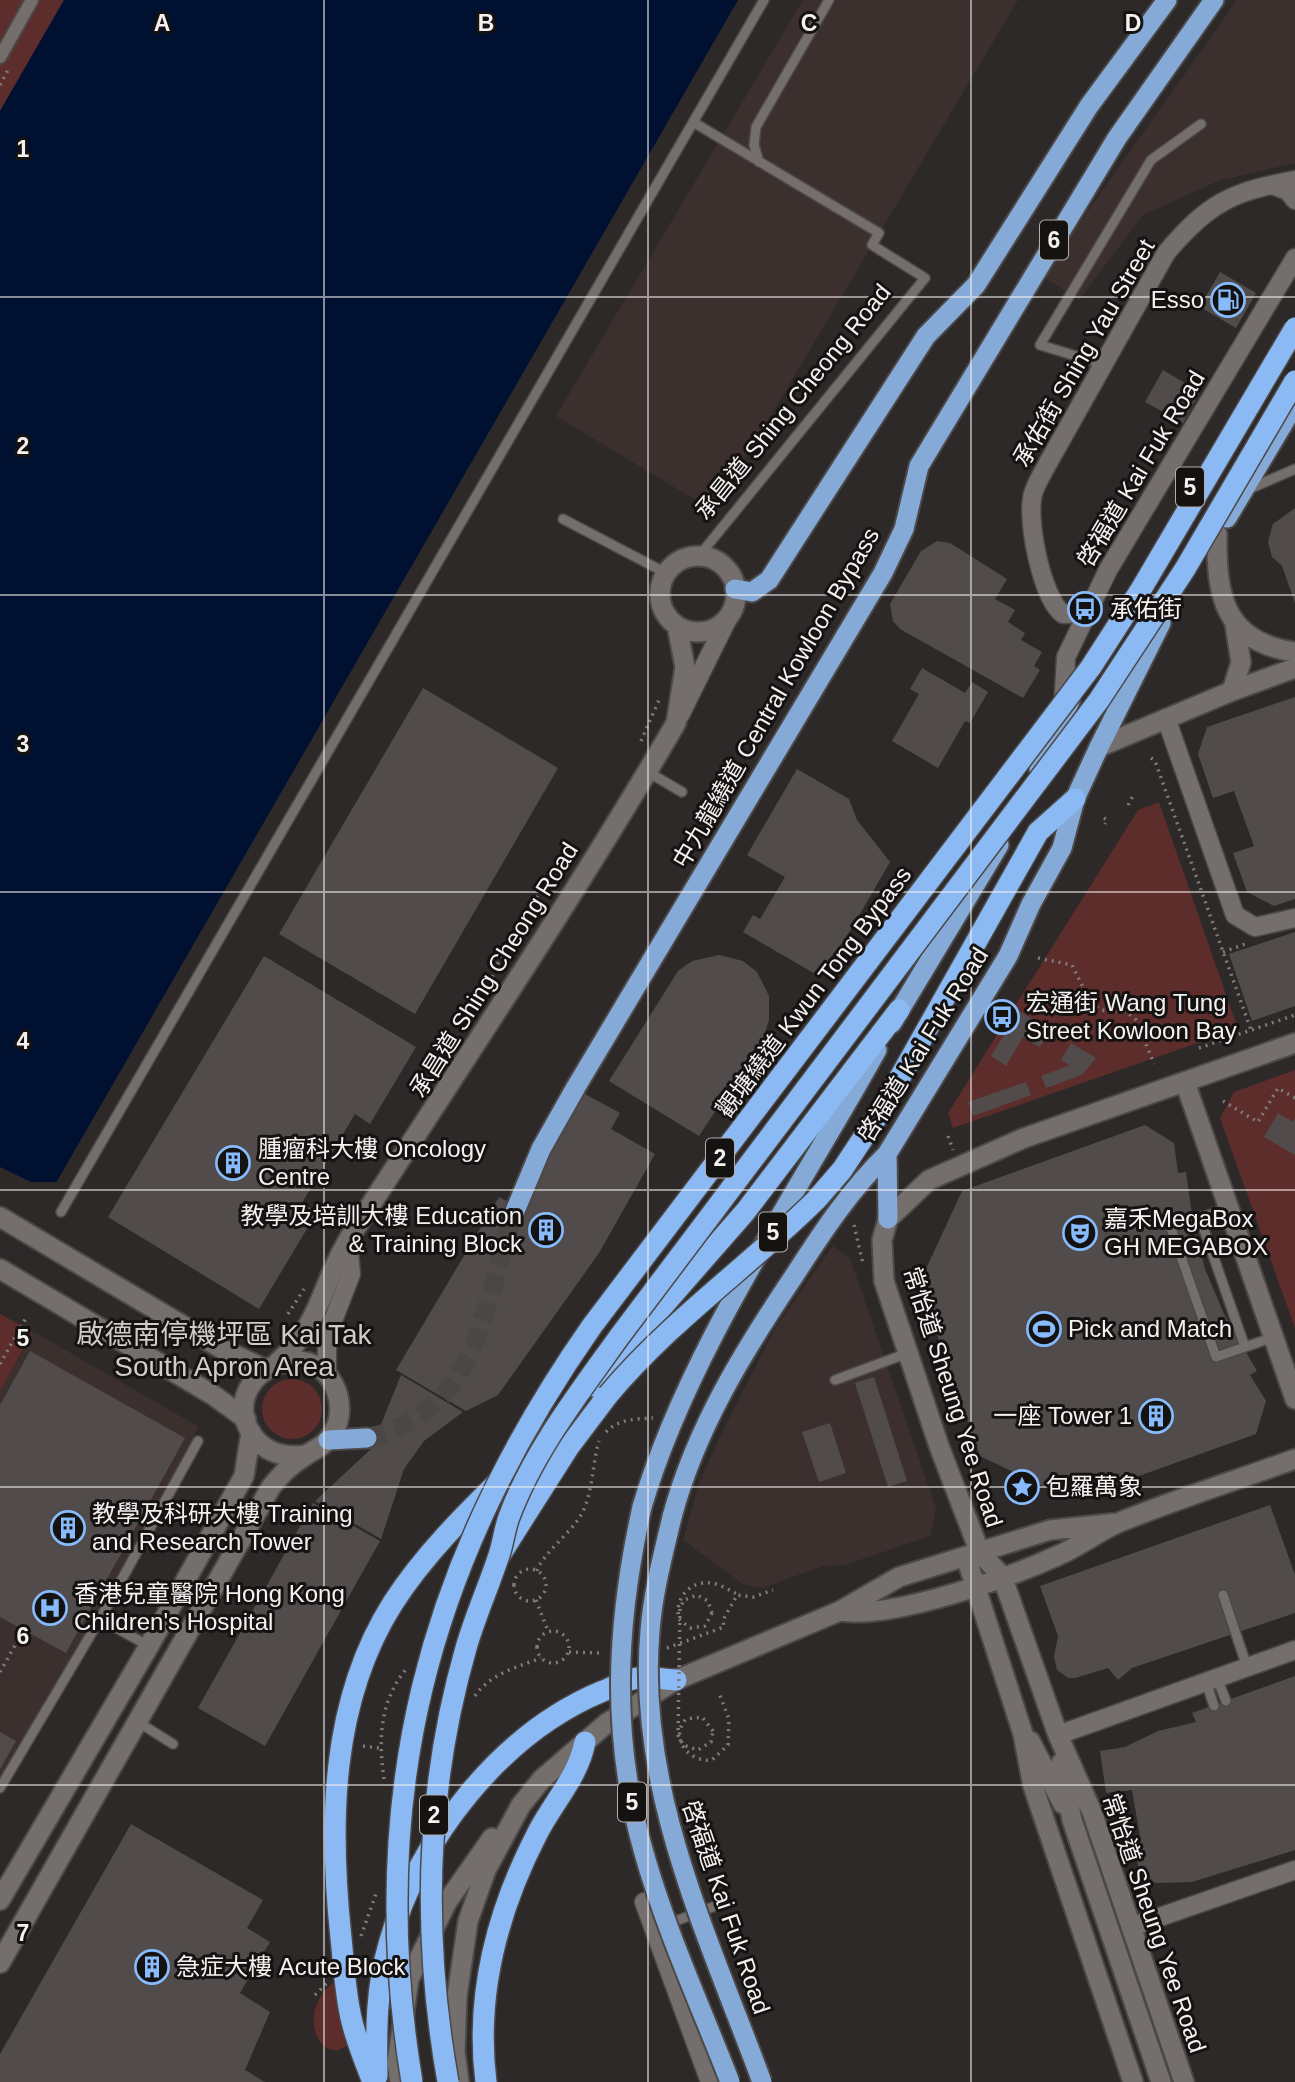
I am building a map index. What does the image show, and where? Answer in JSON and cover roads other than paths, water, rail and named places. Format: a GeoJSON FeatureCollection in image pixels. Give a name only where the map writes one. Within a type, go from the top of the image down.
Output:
{"type":"FeatureCollection","features":[{"type":"Feature","properties":{"kind":"highway","name":"6"},"geometry":{"type":"LineString","coordinates":[[735,589],[752,592],[769,580],[926,336],[976,285],[1089,106],[1167,0]]}},
{"type":"Feature","properties":{"kind":"highway","name":"中九龍繞道 Central Kowloon Bypass"},"geometry":{"type":"LineString","coordinates":[[515,1211],[541,1149],[576,1087],[883,573],[904,529],[919,466],[1117,138],[1214,0]]}},
{"type":"Feature","properties":{"kind":"highway","name":"啓福道 Kai Fuk Road"},"geometry":{"type":"LineString","coordinates":[[730,2082],[644,1852],[626,1759],[620,1691],[626,1577],[642,1507],[662,1448],[727,1313],[899,1010],[1008,829],[1087,662],[1295,313]]}},
{"type":"Feature","properties":{"kind":"highway","name":"觀塘繞道 Kwun Tong Bypass"},"geometry":{"type":"LineString","coordinates":[[412,2082],[397,1948],[398,1849],[404,1788],[433,1647],[461,1560],[495,1485],[538,1407],[592,1326],[1091,667],[1140,591],[1295,328]]}},
{"type":"Feature","properties":{"kind":"highway","name":"2"},"geometry":{"type":"LineString","coordinates":[[448,2082],[431,1966],[432,1832],[440,1763],[458,1679],[509,1518],[522,1491],[587,1382],[1099,701],[1172,589],[1295,381]]}},
{"type":"Feature","properties":{"kind":"highway","name":"啓福道 Kai Fuk Road"},"geometry":{"type":"LineString","coordinates":[[762,2082],[672,1833],[654,1754],[648,1684],[650,1632],[657,1576],[679,1492],[712,1410],[757,1330],[835,1216],[866,1175],[887,1154],[1008,956],[1031,904],[1062,848],[1075,799],[1149,643],[1295,404]]}},
{"type":"Feature","properties":{"kind":"highway"},"geometry":{"type":"LineString","coordinates":[[499,1556],[585,1423],[632,1366],[679,1319],[787,1228],[842,1170],[881,1111],[1038,832],[1075,799]]}},
{"type":"Feature","properties":{"kind":"highway"},"geometry":{"type":"LineString","coordinates":[[375,2082],[348,2004],[338,1910],[336,1840],[337,1792],[345,1723],[370,1647],[392,1604],[426,1559],[595,1384],[745,1212],[899,1010]]}},
{"type":"Feature","properties":{"kind":"highway"},"geometry":{"type":"LineString","coordinates":[[887,1154],[888,1219]]}},
{"type":"Feature","properties":{"kind":"highway"},"geometry":{"type":"LineString","coordinates":[[328,1440],[367,1438]]}},
{"type":"Feature","properties":{"kind":"highway"},"geometry":{"type":"LineString","coordinates":[[375,2082],[376,2012],[389,1941],[414,1880],[463,1802],[520,1743],[579,1703],[636,1678],[676,1680]]}},
{"type":"Feature","properties":{"kind":"highway"},"geometry":{"type":"LineString","coordinates":[[486,2082],[483,2025],[489,1969],[512,1889],[538,1830],[580,1765],[584,1742]]}},
{"type":"Feature","properties":{"kind":"main road"},"geometry":{"type":"LineString","coordinates":[[1217,534],[1219,581],[1235,625],[1241,662],[1232,691]]}},
{"type":"Feature","properties":{"kind":"main road","name":"承昌道 Shing Cheong Road"},"geometry":{"type":"LineString","coordinates":[[0,1900],[149,1646],[244,1476],[248,1389],[307,1332],[348,1240],[483,1036],[676,723],[685,667],[677,626],[662,608],[661,584],[666,573],[687,558],[699,556],[723,566],[735,589],[730,614]]}},
{"type":"Feature","properties":{"kind":"main road"},"geometry":{"type":"LineString","coordinates":[[677,626],[700,632],[712,629],[730,614]]}},
{"type":"Feature","properties":{"kind":"main road"},"geometry":{"type":"LineString","coordinates":[[1235,625],[1269,646],[1295,652]]}},
{"type":"Feature","properties":{"kind":"main road"},"geometry":{"type":"LineString","coordinates":[[1099,747],[1232,691],[1295,668]]}},
{"type":"Feature","properties":{"kind":"main road"},"geometry":{"type":"LineString","coordinates":[[888,1219],[929,1180],[947,1170],[991,1155],[1024,1138],[1295,1043]]}},
{"type":"Feature","properties":{"kind":"main road"},"geometry":{"type":"LineString","coordinates":[[1185,1082],[1295,1399]]}},
{"type":"Feature","properties":{"kind":"main road"},"geometry":{"type":"LineString","coordinates":[[0,1217],[224,1350],[271,1366],[297,1360],[307,1363],[327,1375],[334,1385],[340,1410],[338,1422],[328,1440],[285,1470],[271,1487],[0,1963]]}},
{"type":"Feature","properties":{"kind":"main road","name":"常怡道 Sheung Yee Road"},"geometry":{"type":"LineString","coordinates":[[888,1219],[882,1240],[884,1281],[973,1555],[975,1586],[1023,1734],[1033,1786],[1133,2082]]}},
{"type":"Feature","properties":{"kind":"main road"},"geometry":{"type":"LineString","coordinates":[[2,1271],[213,1395],[248,1426],[270,1451],[283,1456],[305,1455]]}},
{"type":"Feature","properties":{"kind":"main road"},"geometry":{"type":"LineString","coordinates":[[840,1611],[853,1614],[908,1606],[975,1586],[1059,1556],[1117,1523],[1295,1459]]}},
{"type":"Feature","properties":{"kind":"main road"},"geometry":{"type":"LineString","coordinates":[[459,2082],[455,2052],[457,1996],[468,1921],[486,1870],[521,1805],[542,1779],[584,1742],[607,1723],[676,1680],[840,1611],[899,1577],[1050,1530],[1117,1523]]}},
{"type":"Feature","properties":{"kind":"main road","name":"常怡道 Sheung Yee Road"},"geometry":{"type":"LineString","coordinates":[[973,1555],[1002,1576],[1058,1735],[1092,1811],[1184,2082]]}},
{"type":"Feature","properties":{"kind":"main road"},"geometry":{"type":"LineString","coordinates":[[1023,1734],[1031,1742],[1072,1820],[1161,2082]]}},
{"type":"Feature","properties":{"kind":"main road"},"geometry":{"type":"LineString","coordinates":[[1058,1735],[1072,1820]]}},
{"type":"Feature","properties":{"kind":"main road"},"geometry":{"type":"LineString","coordinates":[[400,2082],[397,2063],[409,1979],[447,1902],[509,1813],[521,1805]]}},
{"type":"Feature","properties":{"kind":"street"},"geometry":{"type":"LineString","coordinates":[[0,57],[32,0]]}},
{"type":"Feature","properties":{"kind":"street","name":"承佑街 Shing Yau Street"},"geometry":{"type":"LineString","coordinates":[[1087,613],[1063,614],[1051,602],[1031,516],[1033,494],[1102,364],[1166,253],[1189,226],[1216,203],[1250,189],[1295,180]]}},
{"type":"Feature","properties":{"kind":"street"},"geometry":{"type":"LineString","coordinates":[[1272,184],[1288,191],[1295,200]]}},
{"type":"Feature","properties":{"kind":"street","name":"啓福道 Kai Fuk Road"},"geometry":{"type":"LineString","coordinates":[[1063,717],[1066,657],[1108,570],[1295,258]]}},
{"type":"Feature","properties":{"kind":"street","name":"承昌道 Shing Cheong Road"},"geometry":{"type":"LineString","coordinates":[[676,723],[730,614]]}},
{"type":"Feature","properties":{"kind":"street"},"geometry":{"type":"LineString","coordinates":[[1166,718],[1236,915],[1255,928],[1295,918]]}},
{"type":"Feature","properties":{"kind":"street"},"geometry":{"type":"LineString","coordinates":[[327,1375],[327,1336],[351,1274],[348,1240]]}},
{"type":"Feature","properties":{"kind":"street"},"geometry":{"type":"LineString","coordinates":[[1058,1735],[1295,1650]]}},
{"type":"Feature","properties":{"kind":"street"},"geometry":{"type":"LineString","coordinates":[[1131,1927],[1295,1870]]}},
{"type":"Feature","properties":{"kind":"street"},"geometry":{"type":"LineString","coordinates":[[644,1902],[710,2082]]}},
{"type":"Feature","properties":{"kind":"lane"},"geometry":{"type":"LineString","coordinates":[[61,1212],[764,0]]}},
{"type":"Feature","properties":{"kind":"lane"},"geometry":{"type":"LineString","coordinates":[[760,162],[754,145],[756,127],[829,0]]}},
{"type":"Feature","properties":{"kind":"lane"},"geometry":{"type":"LineString","coordinates":[[693,122],[760,162]]}},
{"type":"Feature","properties":{"kind":"lane"},"geometry":{"type":"LineString","coordinates":[[1102,364],[1040,345],[1152,160],[1201,124]]}},
{"type":"Feature","properties":{"kind":"lane","name":"承昌道 Shing Cheong Road"},"geometry":{"type":"LineString","coordinates":[[699,556],[925,278],[872,245],[879,233],[760,162]]}},
{"type":"Feature","properties":{"kind":"lane"},"geometry":{"type":"LineString","coordinates":[[1242,492],[1295,469]]}},
{"type":"Feature","properties":{"kind":"lane"},"geometry":{"type":"LineString","coordinates":[[563,519],[666,573]]}},
{"type":"Feature","properties":{"kind":"lane"},"geometry":{"type":"LineString","coordinates":[[648,772],[682,792]]}},
{"type":"Feature","properties":{"kind":"lane"},"geometry":{"type":"LineString","coordinates":[[1229,1208],[1171,1228],[1197,1305],[1216,1357],[1274,1337]]}},
{"type":"Feature","properties":{"kind":"lane"},"geometry":{"type":"LineString","coordinates":[[1200,1218],[1245,1347]]}},
{"type":"Feature","properties":{"kind":"lane"},"geometry":{"type":"LineString","coordinates":[[835,1380],[908,1353]]}},
{"type":"Feature","properties":{"kind":"lane"},"geometry":{"type":"LineString","coordinates":[[0,1788],[100,1619],[198,1441]]}},
{"type":"Feature","properties":{"kind":"lane"},"geometry":{"type":"LineString","coordinates":[[1223,1595],[1247,1667]]}},
{"type":"Feature","properties":{"kind":"lane"},"geometry":{"type":"LineString","coordinates":[[100,1619],[149,1646]]}},
{"type":"Feature","properties":{"kind":"lane"},"geometry":{"type":"LineString","coordinates":[[1212,1680],[1226,1701]]}},
{"type":"Feature","properties":{"kind":"lane"},"geometry":{"type":"LineString","coordinates":[[1212,1680],[1214,1706]]}},
{"type":"Feature","properties":{"kind":"lane"},"geometry":{"type":"LineString","coordinates":[[138,1722],[173,1744]]}},
{"type":"Feature","properties":{"kind":"lane"},"geometry":{"type":"LineString","coordinates":[[654,1929],[718,1905]]}},
{"type":"Feature","properties":{"kind":"water"},"geometry":{"type":"Polygon","coordinates":[[[64,0],[738,0],[0,1280],[0,111],[64,0]]]}},
{"type":"Feature","properties":{"kind":"tunnel"},"geometry":{"type":"LineString","coordinates":[[367,1438],[405,1424],[434,1404],[456,1379],[472,1349],[484,1317],[515,1211]]}},
{"type":"Feature","properties":{"kind":"place","name":"Esso"},"geometry":{"type":"Point","coordinates":[1228,300]}},
{"type":"Feature","properties":{"kind":"place","name":"承佑街"},"geometry":{"type":"Point","coordinates":[1085,609]}},
{"type":"Feature","properties":{"kind":"place","name":"宏通街 Wang Tung Street Kowloon Bay"},"geometry":{"type":"Point","coordinates":[1002,1017]}},
{"type":"Feature","properties":{"kind":"place","name":"腫瘤科大樓 Oncology Centre"},"geometry":{"type":"Point","coordinates":[233,1163]}},
{"type":"Feature","properties":{"kind":"place","name":"教學及培訓大樓 Education & Training Block"},"geometry":{"type":"Point","coordinates":[546,1230]}},
{"type":"Feature","properties":{"kind":"place","name":"嘉禾MegaBox GH MEGABOX"},"geometry":{"type":"Point","coordinates":[1080,1233]}},
{"type":"Feature","properties":{"kind":"place","name":"Pick and Match"},"geometry":{"type":"Point","coordinates":[1044,1329]}},
{"type":"Feature","properties":{"kind":"place","name":"一座 Tower 1"},"geometry":{"type":"Point","coordinates":[1156,1416]}},
{"type":"Feature","properties":{"kind":"place","name":"包羅萬象"},"geometry":{"type":"Point","coordinates":[1022,1487]}},
{"type":"Feature","properties":{"kind":"place","name":"教學及科研大樓 Training and Research Tower"},"geometry":{"type":"Point","coordinates":[68,1528]}},
{"type":"Feature","properties":{"kind":"place","name":"香港兒童醫院 Hong Kong Children's Hospital"},"geometry":{"type":"Point","coordinates":[50,1608]}},
{"type":"Feature","properties":{"kind":"place","name":"急症大樓 Acute Block"},"geometry":{"type":"Point","coordinates":[152,1967]}},
{"type":"Feature","properties":{"kind":"district","name":"啟德南停機坪區 Kai Tak South Apron Area"},"geometry":{"type":"Point","coordinates":[224,1350]}}]}
